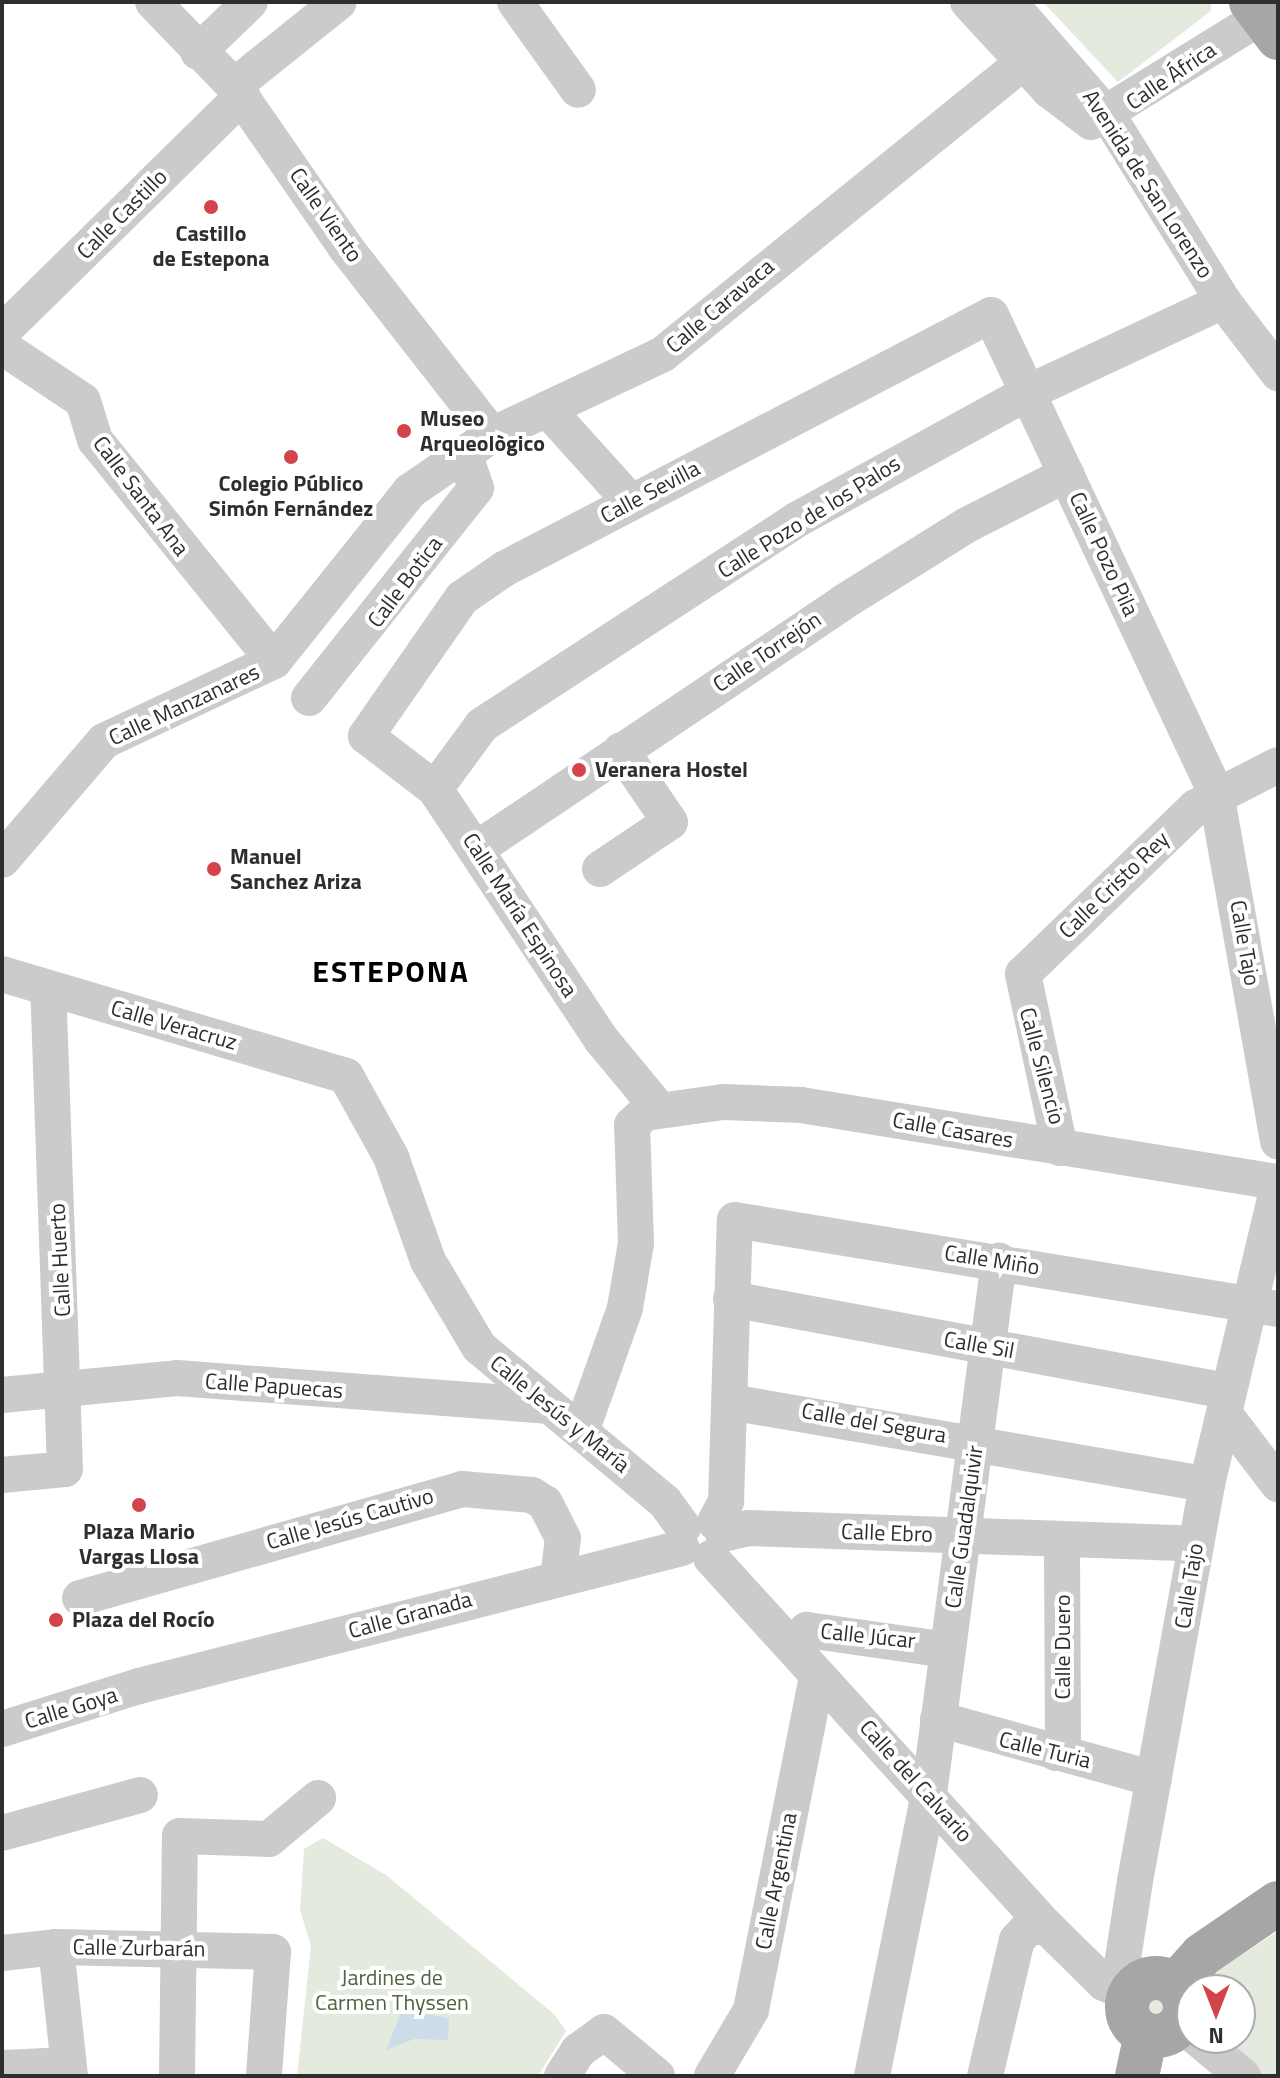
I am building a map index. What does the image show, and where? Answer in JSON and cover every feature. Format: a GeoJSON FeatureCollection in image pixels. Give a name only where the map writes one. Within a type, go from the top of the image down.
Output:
{"type":"FeatureCollection","features":[{"type":"Feature","properties":{"kind":"main road"},"geometry":{"type":"LineString","coordinates":[[1137,2076],[1165,2014],[1202,1955],[1278,1903]]}},
{"type":"Feature","properties":{"kind":"street","name":"Calle Viento"},"geometry":{"type":"LineString","coordinates":[[153,2],[238,91],[479,445]]}},
{"type":"Feature","properties":{"kind":"street"},"geometry":{"type":"LineString","coordinates":[[198,52],[250,2]]}},
{"type":"Feature","properties":{"kind":"street","name":"Calle Castillo"},"geometry":{"type":"LineString","coordinates":[[2,332],[238,91],[339,2]]}},
{"type":"Feature","properties":{"kind":"street"},"geometry":{"type":"LineString","coordinates":[[515,2],[578,90]]}},
{"type":"Feature","properties":{"kind":"street","name":"Avenida de San Lorenzo"},"geometry":{"type":"LineString","coordinates":[[968,2],[1024,62],[1095,119]]}},
{"type":"Feature","properties":{"kind":"street","name":"Avenida de San Lorenzo"},"geometry":{"type":"LineString","coordinates":[[1009,2],[1278,373]]}},
{"type":"Feature","properties":{"kind":"street","name":"Calle África"},"geometry":{"type":"LineString","coordinates":[[1095,119],[1262,20]]}},
{"type":"Feature","properties":{"kind":"street","name":"Calle Caravaca"},"geometry":{"type":"LineString","coordinates":[[274,661],[410,491],[479,445],[663,354],[1024,62]]}},
{"type":"Feature","properties":{"kind":"street","name":"Calle Pozo de los Palos"},"geometry":{"type":"LineString","coordinates":[[435,789],[482,725],[798,519],[1029,392],[1223,301]]}},
{"type":"Feature","properties":{"kind":"street","name":"Calle Pozo Pila"},"geometry":{"type":"LineString","coordinates":[[991,315],[1216,793]]}},
{"type":"Feature","properties":{"kind":"street","name":"Calle Sevilla"},"geometry":{"type":"LineString","coordinates":[[366,736],[462,598],[631,502],[991,315]]}},
{"type":"Feature","properties":{"kind":"street","name":"Calle Santa Ana"},"geometry":{"type":"LineString","coordinates":[[2,347],[83,401],[95,440],[274,661]]}},
{"type":"Feature","properties":{"kind":"street"},"geometry":{"type":"LineString","coordinates":[[547,409],[631,502]]}},
{"type":"Feature","properties":{"kind":"street","name":"Calle Botica"},"geometry":{"type":"LineString","coordinates":[[309,698],[423,560],[476,488],[479,445]]}},
{"type":"Feature","properties":{"kind":"street","name":"Calle Torrejón"},"geometry":{"type":"LineString","coordinates":[[478,848],[621,750],[965,526],[1067,474]]}},
{"type":"Feature","properties":{"kind":"street"},"geometry":{"type":"LineString","coordinates":[[423,560],[462,598]]}},
{"type":"Feature","properties":{"kind":"street","name":"Calle Manzanares"},"geometry":{"type":"LineString","coordinates":[[2,860],[104,741],[274,661]]}},
{"type":"Feature","properties":{"kind":"street","name":"Calle María Espinosa"},"geometry":{"type":"LineString","coordinates":[[366,736],[435,789],[478,848],[601,1039],[645,1116]]}},
{"type":"Feature","properties":{"kind":"street"},"geometry":{"type":"LineString","coordinates":[[600,869],[670,822],[621,750]]}},
{"type":"Feature","properties":{"kind":"street","name":"Calle Cristo Rey"},"geometry":{"type":"LineString","coordinates":[[1021,984],[1028,966],[1216,793],[1278,765]]}},
{"type":"Feature","properties":{"kind":"street","name":"Calle Tajo"},"geometry":{"type":"LineString","coordinates":[[1216,793],[1278,1142]]}},
{"type":"Feature","properties":{"kind":"street","name":"Calle Veracruz"},"geometry":{"type":"LineString","coordinates":[[2,974],[346,1076]]}},
{"type":"Feature","properties":{"kind":"street","name":"Calle Silencio"},"geometry":{"type":"LineString","coordinates":[[1021,984],[1060,1148]]}},
{"type":"Feature","properties":{"kind":"street","name":"Calle Huerto"},"geometry":{"type":"LineString","coordinates":[[2,1475],[65,1469],[66,1389],[48,988]]}},
{"type":"Feature","properties":{"kind":"street","name":"Calle Jesús y María"},"geometry":{"type":"LineString","coordinates":[[346,1076],[391,1157],[444,1293],[479,1347],[547,1406],[582,1429],[703,1538]]}},
{"type":"Feature","properties":{"kind":"street","name":"Calle Casares"},"geometry":{"type":"LineString","coordinates":[[645,1116],[801,1105],[1278,1183]]}},
{"type":"Feature","properties":{"kind":"street"},"geometry":{"type":"LineString","coordinates":[[582,1429],[625,1308],[636,1243],[645,1116]]}},
{"type":"Feature","properties":{"kind":"street","name":"Calle Tajo"},"geometry":{"type":"LineString","coordinates":[[1165,2014],[1125,1976],[1123,1954],[1207,1484],[1227,1404],[1263,1306],[1278,1183]]}},
{"type":"Feature","properties":{"kind":"street","name":"Calle Miño"},"geometry":{"type":"LineString","coordinates":[[731,1299],[735,1220],[1263,1306]]}},
{"type":"Feature","properties":{"kind":"street","name":"Calle Guadalquivir"},"geometry":{"type":"LineString","coordinates":[[872,2076],[929,1794],[999,1261]]}},
{"type":"Feature","properties":{"kind":"street"},"geometry":{"type":"LineString","coordinates":[[703,1538],[726,1501],[731,1299]]}},
{"type":"Feature","properties":{"kind":"street","name":"Calle Sil"},"geometry":{"type":"LineString","coordinates":[[731,1299],[989,1347],[1227,1404]]}},
{"type":"Feature","properties":{"kind":"street","name":"Calle Papuecas"},"geometry":{"type":"LineString","coordinates":[[2,1395],[177,1378],[547,1406]]}},
{"type":"Feature","properties":{"kind":"street","name":"Calle del Segura"},"geometry":{"type":"LineString","coordinates":[[730,1402],[976,1441],[1207,1484]]}},
{"type":"Feature","properties":{"kind":"street"},"geometry":{"type":"LineString","coordinates":[[1227,1404],[1273,1478]]}},
{"type":"Feature","properties":{"kind":"street"},"geometry":{"type":"LineString","coordinates":[[1207,1484],[1232,1468],[1273,1478]]}},
{"type":"Feature","properties":{"kind":"street","name":"Calle Jesús Cautivo"},"geometry":{"type":"LineString","coordinates":[[80,1598],[462,1489],[532,1495],[545,1503],[563,1538],[558,1577]]}},
{"type":"Feature","properties":{"kind":"street","name":"Calle Ebro"},"geometry":{"type":"LineString","coordinates":[[703,1538],[748,1528],[1196,1544]]}},
{"type":"Feature","properties":{"kind":"street","name":"Calle Granada"},"geometry":{"type":"LineString","coordinates":[[139,1686],[703,1538]]}},
{"type":"Feature","properties":{"kind":"street","name":"Calle del Calvario"},"geometry":{"type":"LineString","coordinates":[[703,1538],[794,1642],[817,1678],[929,1794],[1047,1927],[1104,1983],[1165,2014],[1243,2076]]}},
{"type":"Feature","properties":{"kind":"street","name":"Calle Duero"},"geometry":{"type":"LineString","coordinates":[[1056,1753],[1063,1740],[1062,1539]]}},
{"type":"Feature","properties":{"kind":"street","name":"Calle Júcar"},"geometry":{"type":"LineString","coordinates":[[794,1642],[807,1630],[947,1650]]}},
{"type":"Feature","properties":{"kind":"street","name":"Calle Argentina"},"geometry":{"type":"LineString","coordinates":[[712,2076],[751,2010],[817,1678]]}},
{"type":"Feature","properties":{"kind":"street","name":"Calle Goya"},"geometry":{"type":"LineString","coordinates":[[2,1729],[139,1686]]}},
{"type":"Feature","properties":{"kind":"street","name":"Calle Turia"},"geometry":{"type":"LineString","coordinates":[[938,1719],[1154,1779]]}},
{"type":"Feature","properties":{"kind":"street"},"geometry":{"type":"LineString","coordinates":[[2,1833],[140,1795]]}},
{"type":"Feature","properties":{"kind":"street"},"geometry":{"type":"LineString","coordinates":[[177,2076],[180,1836],[258,1841],[284,1832],[318,1798]]}},
{"type":"Feature","properties":{"kind":"street"},"geometry":{"type":"LineString","coordinates":[[985,2076],[1017,1940],[1029,1927],[1047,1927]]}},
{"type":"Feature","properties":{"kind":"street"},"geometry":{"type":"LineString","coordinates":[[2,2068],[69,2070],[56,1947]]}},
{"type":"Feature","properties":{"kind":"street","name":"Calle Zurbarán"},"geometry":{"type":"LineString","coordinates":[[2,1953],[56,1947],[177,1948],[275,1955],[264,2076]]}},
{"type":"Feature","properties":{"kind":"street"},"geometry":{"type":"LineString","coordinates":[[562,2076],[578,2051],[604,2032],[657,2076]]}},
{"type":"Feature","properties":{"kind":"green space"},"geometry":{"type":"Polygon","coordinates":[[[1043,2],[1211,2],[1211,11],[1118,82],[1043,2]]]}},
{"type":"Feature","properties":{"kind":"green space","name":"Jardines de Carmen Thyssen"},"geometry":{"type":"Polygon","coordinates":[[[323,1838],[386,1875],[554,2014],[566,2031],[538,2076],[297,2076],[311,1946],[300,1910],[304,1849],[323,1838]]]}},
{"type":"Feature","properties":{"kind":"green space"},"geometry":{"type":"Polygon","coordinates":[[[1278,1931],[1278,2076],[1260,2076],[1240,2054],[1256,2054],[1256,1974],[1214,1973],[1278,1931]]]}},
{"type":"Feature","properties":{"kind":"green space"},"geometry":{"type":"Polygon","coordinates":[[[1156,1996],[1165,1999],[1168,2008],[1165,2017],[1156,2020],[1147,2017],[1144,2008],[1147,1999],[1156,1996]]]}},
{"type":"Feature","properties":{"kind":"water"},"geometry":{"type":"Polygon","coordinates":[[[399,1997],[420,2013],[449,2018],[448,2040],[414,2039],[386,2050],[401,2013],[399,1997]]]}},
{"type":"Feature","properties":{"kind":"place","name":"Castillo de Estepona"},"geometry":{"type":"Point","coordinates":[211,207]}},
{"type":"Feature","properties":{"kind":"place","name":"Museo Arqueològico"},"geometry":{"type":"Point","coordinates":[404,431]}},
{"type":"Feature","properties":{"kind":"place","name":"Colegio Público Simón Fernández"},"geometry":{"type":"Point","coordinates":[291,457]}},
{"type":"Feature","properties":{"kind":"place","name":"Veranera Hostel"},"geometry":{"type":"Point","coordinates":[579,770]}},
{"type":"Feature","properties":{"kind":"place","name":"Manuel Sanchez Ariza"},"geometry":{"type":"Point","coordinates":[214,869]}},
{"type":"Feature","properties":{"kind":"place","name":"Plaza Mario Vargas Llosa"},"geometry":{"type":"Point","coordinates":[139,1505]}},
{"type":"Feature","properties":{"kind":"place","name":"Plaza del Rocío"},"geometry":{"type":"Point","coordinates":[56,1620]}},
{"type":"Feature","properties":{"kind":"district","name":"ESTEPONA"},"geometry":{"type":"Point","coordinates":[391,971]}}]}
